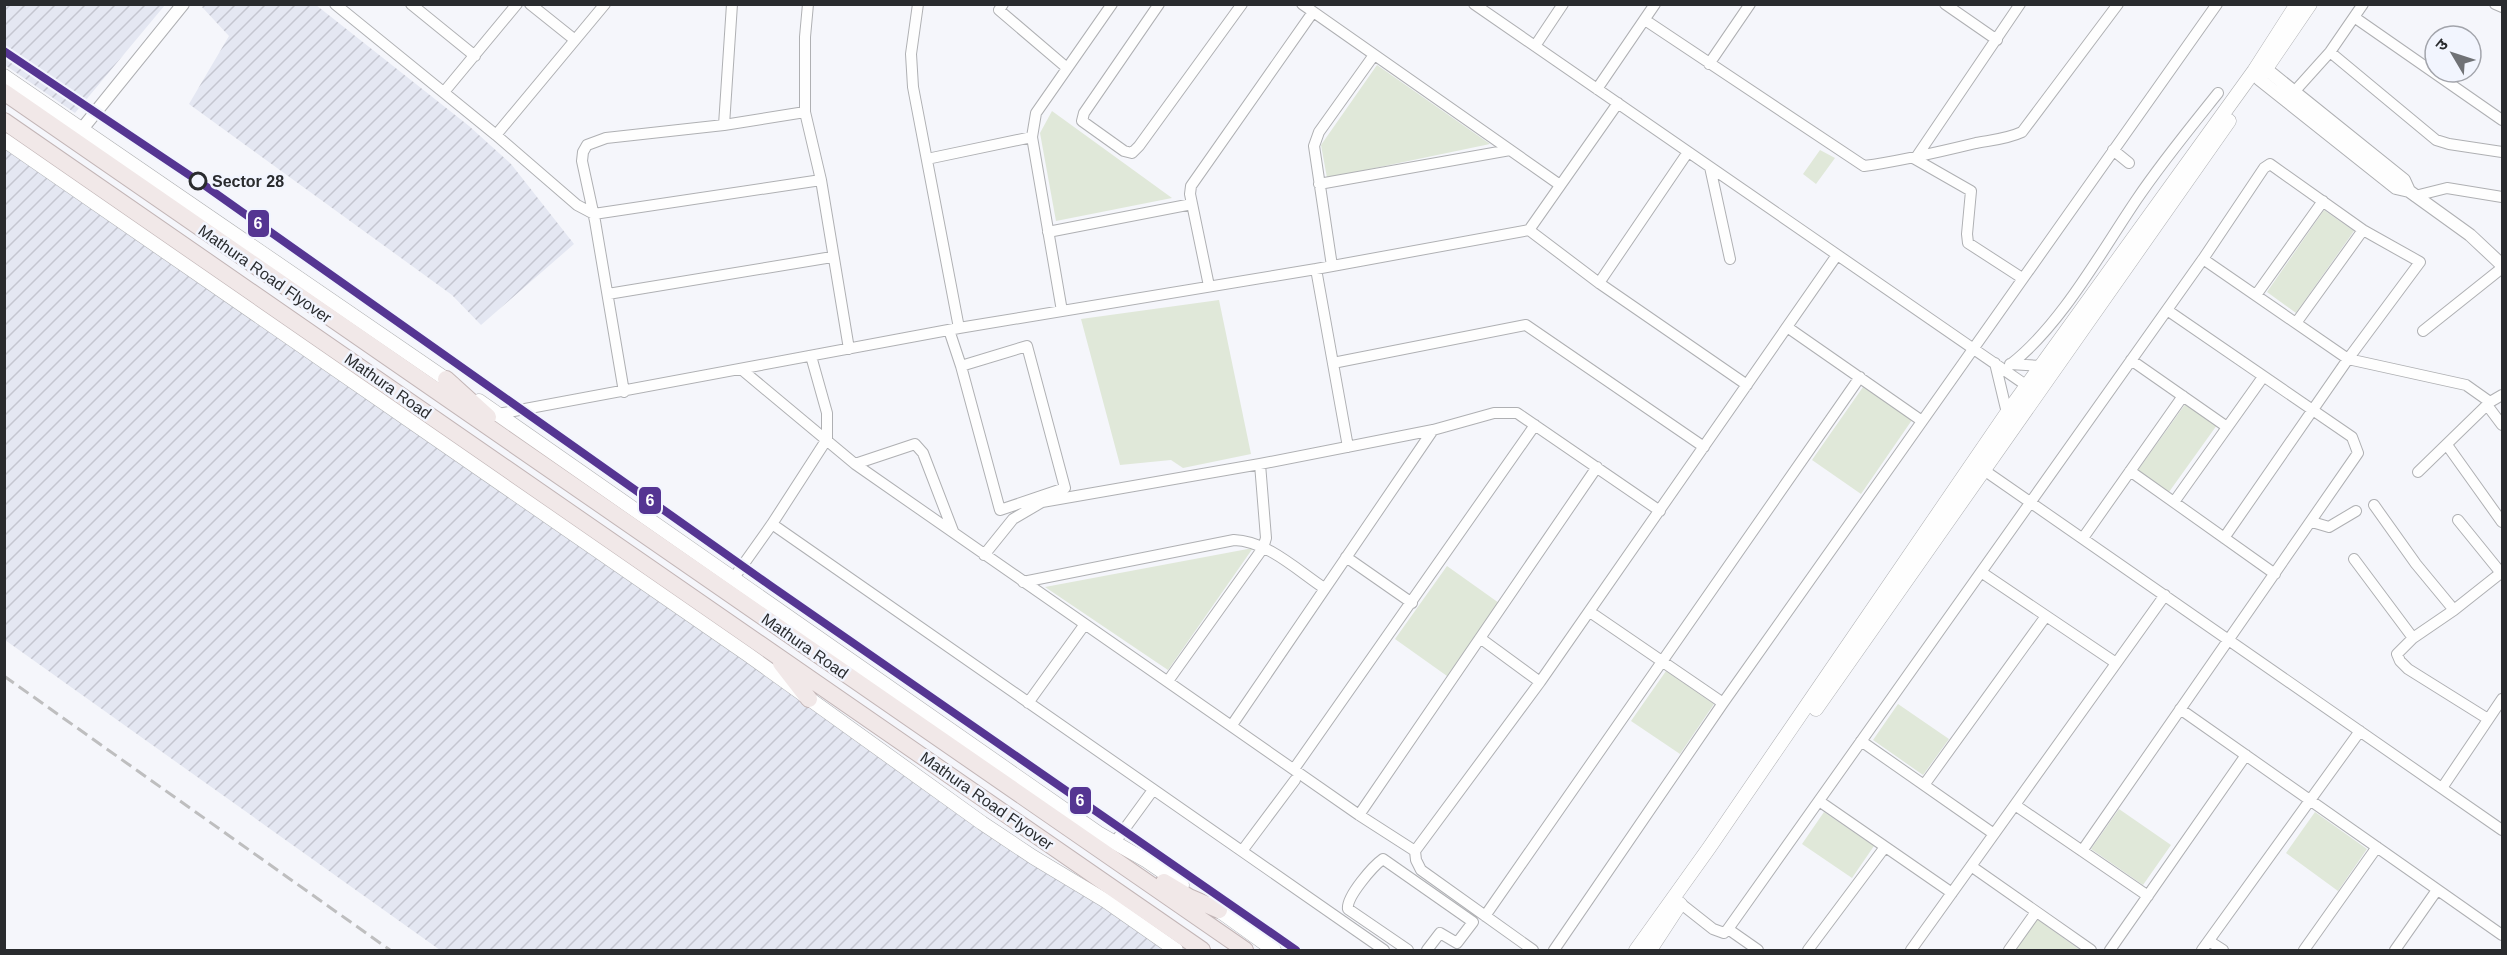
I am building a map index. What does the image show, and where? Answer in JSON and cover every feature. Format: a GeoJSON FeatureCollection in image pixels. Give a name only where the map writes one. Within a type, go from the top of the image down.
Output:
{"type":"FeatureCollection","features":[{"type":"Feature","properties":{"kind":"highway","name":"Mathura Road Flyover"},"geometry":{"type":"LineString","coordinates":[[4,92],[527,454]]}},
{"type":"Feature","properties":{"kind":"highway","name":"Mathura Road"},"geometry":{"type":"LineString","coordinates":[[4,121],[771,651]]}},
{"type":"Feature","properties":{"kind":"highway"},"geometry":{"type":"LineString","coordinates":[[446,379],[527,454]]}},
{"type":"Feature","properties":{"kind":"highway","name":"Mathura Road"},"geometry":{"type":"LineString","coordinates":[[527,454],[1082,837]]}},
{"type":"Feature","properties":{"kind":"highway","name":"Mathura Road Flyover"},"geometry":{"type":"LineString","coordinates":[[771,651],[1202,951]]}},
{"type":"Feature","properties":{"kind":"highway"},"geometry":{"type":"LineString","coordinates":[[771,651],[809,699]]}},
{"type":"Feature","properties":{"kind":"highway","name":"Mathura Road Flyover"},"geometry":{"type":"LineString","coordinates":[[1082,837],[1245,951]]}},
{"type":"Feature","properties":{"kind":"highway"},"geometry":{"type":"LineString","coordinates":[[1082,837],[1131,861],[1189,897],[1219,910]]}},
{"type":"Feature","properties":{"kind":"main road"},"geometry":{"type":"LineString","coordinates":[[1636,951],[1979,466],[2007,413],[2032,389],[2042,366],[2310,4]]}},
{"type":"Feature","properties":{"kind":"main road"},"geometry":{"type":"LineString","coordinates":[[1650,951],[1680,903],[2032,389],[2260,72],[2294,6]]}},
{"type":"Feature","properties":{"kind":"main road"},"geometry":{"type":"LineString","coordinates":[[4,76],[498,414],[1066,811],[1147,861],[1274,951]]}},
{"type":"Feature","properties":{"kind":"main road"},"geometry":{"type":"LineString","coordinates":[[4,140],[809,699],[990,829],[1033,858],[1106,901],[1176,951]]}},
{"type":"Feature","properties":{"kind":"street"},"geometry":{"type":"LineString","coordinates":[[82,129],[183,4]]}},
{"type":"Feature","properties":{"kind":"street"},"geometry":{"type":"LineString","coordinates":[[335,4],[496,135],[577,205],[594,214],[821,180]]}},
{"type":"Feature","properties":{"kind":"street"},"geometry":{"type":"LineString","coordinates":[[411,4],[425,9],[475,56]]}},
{"type":"Feature","properties":{"kind":"street"},"geometry":{"type":"LineString","coordinates":[[444,92],[517,4]]}},
{"type":"Feature","properties":{"kind":"street"},"geometry":{"type":"LineString","coordinates":[[530,4],[575,40]]}},
{"type":"Feature","properties":{"kind":"street"},"geometry":{"type":"LineString","coordinates":[[496,135],[605,4]]}},
{"type":"Feature","properties":{"kind":"street"},"geometry":{"type":"LineString","coordinates":[[724,125],[732,4]]}},
{"type":"Feature","properties":{"kind":"street"},"geometry":{"type":"LineString","coordinates":[[808,4],[805,37],[805,112],[821,180],[849,349]]}},
{"type":"Feature","properties":{"kind":"street"},"geometry":{"type":"LineString","coordinates":[[918,4],[911,54],[913,87],[961,366],[1000,510],[1065,488],[1028,346],[961,366]]}},
{"type":"Feature","properties":{"kind":"street"},"geometry":{"type":"LineString","coordinates":[[1003,4],[999,10],[1067,68]]}},
{"type":"Feature","properties":{"kind":"street"},"geometry":{"type":"LineString","coordinates":[[1062,311],[1032,136],[1036,113],[1112,4]]}},
{"type":"Feature","properties":{"kind":"street"},"geometry":{"type":"LineString","coordinates":[[1159,4],[1084,113],[1082,121],[1124,151],[1132,153],[1242,4]]}},
{"type":"Feature","properties":{"kind":"street"},"geometry":{"type":"LineString","coordinates":[[1302,4],[1560,185]]}},
{"type":"Feature","properties":{"kind":"street"},"geometry":{"type":"LineString","coordinates":[[1474,4],[2032,389]]}},
{"type":"Feature","properties":{"kind":"street"},"geometry":{"type":"LineString","coordinates":[[1534,46],[1563,4]]}},
{"type":"Feature","properties":{"kind":"street"},"geometry":{"type":"LineString","coordinates":[[1598,89],[1655,4]]}},
{"type":"Feature","properties":{"kind":"street"},"geometry":{"type":"LineString","coordinates":[[1709,64],[1750,4]]}},
{"type":"Feature","properties":{"kind":"street"},"geometry":{"type":"LineString","coordinates":[[1945,4],[1997,40]]}},
{"type":"Feature","properties":{"kind":"street"},"geometry":{"type":"LineString","coordinates":[[1915,159],[2020,4]]}},
{"type":"Feature","properties":{"kind":"street"},"geometry":{"type":"LineString","coordinates":[[1645,20],[1864,166],[1915,159],[1976,143],[2010,138],[2022,132],[2118,4]]}},
{"type":"Feature","properties":{"kind":"street"},"geometry":{"type":"LineString","coordinates":[[1554,951],[1723,703],[2217,4]]}},
{"type":"Feature","properties":{"kind":"street"},"geometry":{"type":"LineString","coordinates":[[2294,92],[2330,52],[2363,4]]}},
{"type":"Feature","properties":{"kind":"street"},"geometry":{"type":"LineString","coordinates":[[2495,4],[2502,7]]}},
{"type":"Feature","properties":{"kind":"street"},"geometry":{"type":"LineString","coordinates":[[1209,286],[1190,194],[1191,186],[1197,174],[1313,12]]}},
{"type":"Feature","properties":{"kind":"street"},"geometry":{"type":"LineString","coordinates":[[2354,17],[2502,120]]}},
{"type":"Feature","properties":{"kind":"street"},"geometry":{"type":"LineString","coordinates":[[2330,52],[2436,140],[2502,152]]}},
{"type":"Feature","properties":{"kind":"street"},"geometry":{"type":"LineString","coordinates":[[1332,266],[1314,146],[1319,132],[1374,55]]}},
{"type":"Feature","properties":{"kind":"street"},"geometry":{"type":"LineString","coordinates":[[2260,72],[2294,92],[2404,180],[2412,193]]}},
{"type":"Feature","properties":{"kind":"street"},"geometry":{"type":"LineString","coordinates":[[2260,72],[2396,188],[2412,193],[2470,235],[2502,266],[2423,331]]}},
{"type":"Feature","properties":{"kind":"street"},"geometry":{"type":"LineString","coordinates":[[2011,364],[2040,336],[2080,282],[2151,177],[2218,93]]}},
{"type":"Feature","properties":{"kind":"street"},"geometry":{"type":"LineString","coordinates":[[498,414],[954,329],[1316,269],[1529,230],[1618,103]]}},
{"type":"Feature","properties":{"kind":"street"},"geometry":{"type":"LineString","coordinates":[[624,392],[594,214],[582,161],[587,145],[606,138],[724,125],[805,112]]}},
{"type":"Feature","properties":{"kind":"street"},"geometry":{"type":"LineString","coordinates":[[927,159],[1032,136]]}},
{"type":"Feature","properties":{"kind":"street"},"geometry":{"type":"LineString","coordinates":[[1319,184],[1510,150]]}},
{"type":"Feature","properties":{"kind":"street"},"geometry":{"type":"LineString","coordinates":[[2113,150],[2129,163]]}},
{"type":"Feature","properties":{"kind":"street"},"geometry":{"type":"LineString","coordinates":[[1599,284],[1688,152]]}},
{"type":"Feature","properties":{"kind":"street"},"geometry":{"type":"LineString","coordinates":[[1915,159],[1971,191],[1968,243],[2022,278]]}},
{"type":"Feature","properties":{"kind":"street"},"geometry":{"type":"LineString","coordinates":[[1680,903],[1713,929],[1724,933],[1728,930],[2167,310],[2264,168],[2270,164],[2363,230],[2420,262],[2348,359],[2224,538]]}},
{"type":"Feature","properties":{"kind":"street"},"geometry":{"type":"LineString","coordinates":[[1710,167],[1730,259]]}},
{"type":"Feature","properties":{"kind":"street"},"geometry":{"type":"LineString","coordinates":[[2412,193],[2447,188],[2502,197]]}},
{"type":"Feature","properties":{"kind":"street"},"geometry":{"type":"LineString","coordinates":[[2256,295],[2323,201]]}},
{"type":"Feature","properties":{"kind":"street"},"geometry":{"type":"LineString","coordinates":[[1048,232],[1192,204]]}},
{"type":"Feature","properties":{"kind":"street"},"geometry":{"type":"LineString","coordinates":[[1529,230],[1599,284],[1747,385]]}},
{"type":"Feature","properties":{"kind":"street"},"geometry":{"type":"LineString","coordinates":[[2296,323],[2363,230]]}},
{"type":"Feature","properties":{"kind":"street"},"geometry":{"type":"LineString","coordinates":[[1533,951],[1421,870],[1415,851],[1590,612],[1837,255]]}},
{"type":"Feature","properties":{"kind":"street"},"geometry":{"type":"LineString","coordinates":[[608,294],[832,257]]}},
{"type":"Feature","properties":{"kind":"street"},"geometry":{"type":"LineString","coordinates":[[2203,258],[2348,359],[2453,381],[2472,388],[2488,404],[2502,425]]}},
{"type":"Feature","properties":{"kind":"street"},"geometry":{"type":"LineString","coordinates":[[1316,269],[1348,447]]}},
{"type":"Feature","properties":{"kind":"street"},"geometry":{"type":"LineString","coordinates":[[2082,851],[2358,453],[2352,437],[2167,310]]}},
{"type":"Feature","properties":{"kind":"street"},"geometry":{"type":"LineString","coordinates":[[1333,363],[1526,325],[1704,447]]}},
{"type":"Feature","properties":{"kind":"street"},"geometry":{"type":"LineString","coordinates":[[1787,327],[1922,421]]}},
{"type":"Feature","properties":{"kind":"street"},"geometry":{"type":"LineString","coordinates":[[733,579],[827,439],[827,413],[811,356]]}},
{"type":"Feature","properties":{"kind":"street"},"geometry":{"type":"LineString","coordinates":[[2131,360],[2228,427]]}},
{"type":"Feature","properties":{"kind":"street"},"geometry":{"type":"LineString","coordinates":[[1995,363],[2042,366]]}},
{"type":"Feature","properties":{"kind":"street"},"geometry":{"type":"LineString","coordinates":[[1995,363],[2007,413]]}},
{"type":"Feature","properties":{"kind":"street"},"geometry":{"type":"LineString","coordinates":[[741,369],[855,464],[1232,725],[1294,775],[1415,851]]}},
{"type":"Feature","properties":{"kind":"street"},"geometry":{"type":"LineString","coordinates":[[1485,916],[1860,377]]}},
{"type":"Feature","properties":{"kind":"street"},"geometry":{"type":"LineString","coordinates":[[2174,502],[2263,377]]}},
{"type":"Feature","properties":{"kind":"street"},"geometry":{"type":"LineString","coordinates":[[2418,472],[2488,404],[2502,395]]}},
{"type":"Feature","properties":{"kind":"street"},"geometry":{"type":"LineString","coordinates":[[2083,538],[2183,396]]}},
{"type":"Feature","properties":{"kind":"street"},"geometry":{"type":"LineString","coordinates":[[984,555],[1012,519],[1042,502],[1348,447],[1433,430],[1494,413],[1517,413],[1660,511]]}},
{"type":"Feature","properties":{"kind":"street"},"geometry":{"type":"LineString","coordinates":[[1242,851],[1535,425]]}},
{"type":"Feature","properties":{"kind":"street"},"geometry":{"type":"LineString","coordinates":[[1232,725],[1433,430]]}},
{"type":"Feature","properties":{"kind":"street"},"geometry":{"type":"LineString","coordinates":[[855,464],[915,444],[923,453],[953,531]]}},
{"type":"Feature","properties":{"kind":"street"},"geometry":{"type":"LineString","coordinates":[[2447,445],[2502,522]]}},
{"type":"Feature","properties":{"kind":"street"},"geometry":{"type":"LineString","coordinates":[[1168,681],[1263,548],[1266,538],[1260,464]]}},
{"type":"Feature","properties":{"kind":"street"},"geometry":{"type":"LineString","coordinates":[[1979,466],[2502,830]]}},
{"type":"Feature","properties":{"kind":"street"},"geometry":{"type":"LineString","coordinates":[[1359,815],[1597,467]]}},
{"type":"Feature","properties":{"kind":"street"},"geometry":{"type":"LineString","coordinates":[[2130,471],[2275,574]]}},
{"type":"Feature","properties":{"kind":"street"},"geometry":{"type":"LineString","coordinates":[[2374,505],[2415,564],[2454,610]]}},
{"type":"Feature","properties":{"kind":"street"},"geometry":{"type":"LineString","coordinates":[[2312,522],[2329,527],[2356,511]]}},
{"type":"Feature","properties":{"kind":"street"},"geometry":{"type":"LineString","coordinates":[[2458,520],[2502,573],[2413,638],[2397,654],[2400,661],[2488,719]]}},
{"type":"Feature","properties":{"kind":"street"},"geometry":{"type":"LineString","coordinates":[[772,524],[1384,950],[1390,939]]}},
{"type":"Feature","properties":{"kind":"street"},"geometry":{"type":"LineString","coordinates":[[1023,582],[1234,540],[1247,541],[1263,548],[1324,588]]}},
{"type":"Feature","properties":{"kind":"street"},"geometry":{"type":"LineString","coordinates":[[1346,557],[1412,603]]}},
{"type":"Feature","properties":{"kind":"street"},"geometry":{"type":"LineString","coordinates":[[2354,559],[2413,638]]}},
{"type":"Feature","properties":{"kind":"street"},"geometry":{"type":"LineString","coordinates":[[1981,572],[2116,663]]}},
{"type":"Feature","properties":{"kind":"street"},"geometry":{"type":"LineString","coordinates":[[1911,951],[2164,595]]}},
{"type":"Feature","properties":{"kind":"street"},"geometry":{"type":"LineString","coordinates":[[1590,612],[1723,703]]}},
{"type":"Feature","properties":{"kind":"street"},"geometry":{"type":"LineString","coordinates":[[1924,785],[2046,616]]}},
{"type":"Feature","properties":{"kind":"street"},"geometry":{"type":"LineString","coordinates":[[1028,703],[1085,624]]}},
{"type":"Feature","properties":{"kind":"street"},"geometry":{"type":"LineString","coordinates":[[1480,638],[1540,682]]}},
{"type":"Feature","properties":{"kind":"street"},"geometry":{"type":"LineString","coordinates":[[2442,788],[2502,699]]}},
{"type":"Feature","properties":{"kind":"street"},"geometry":{"type":"LineString","coordinates":[[2181,709],[2502,935]]}},
{"type":"Feature","properties":{"kind":"street"},"geometry":{"type":"LineString","coordinates":[[2202,951],[2360,731]]}},
{"type":"Feature","properties":{"kind":"street"},"geometry":{"type":"LineString","coordinates":[[1861,741],[1994,834]]}},
{"type":"Feature","properties":{"kind":"street"},"geometry":{"type":"LineString","coordinates":[[2110,951],[2246,755]]}},
{"type":"Feature","properties":{"kind":"street"},"geometry":{"type":"LineString","coordinates":[[1115,842],[1153,790]]}},
{"type":"Feature","properties":{"kind":"street"},"geometry":{"type":"LineString","coordinates":[[1819,801],[1952,893]]}},
{"type":"Feature","properties":{"kind":"street"},"geometry":{"type":"LineString","coordinates":[[2015,805],[2148,896]]}},
{"type":"Feature","properties":{"kind":"street"},"geometry":{"type":"LineString","coordinates":[[1387,861],[1399,842]]}},
{"type":"Feature","properties":{"kind":"street"},"geometry":{"type":"LineString","coordinates":[[1808,951],[1885,846]]}},
{"type":"Feature","properties":{"kind":"street"},"geometry":{"type":"LineString","coordinates":[[2304,951],[2378,847]]}},
{"type":"Feature","properties":{"kind":"street"},"geometry":{"type":"LineString","coordinates":[[1408,951],[1348,909],[1347,905],[1376,864],[1383,859],[1473,922],[1457,943],[1440,933],[1427,951]]}},
{"type":"Feature","properties":{"kind":"street"},"geometry":{"type":"LineString","coordinates":[[1971,866],[2091,951]]}},
{"type":"Feature","properties":{"kind":"street"},"geometry":{"type":"LineString","coordinates":[[2395,951],[2438,890]]}},
{"type":"Feature","properties":{"kind":"street"},"geometry":{"type":"LineString","coordinates":[[2009,951],[2036,912]]}},
{"type":"Feature","properties":{"kind":"street"},"geometry":{"type":"LineString","coordinates":[[1728,930],[1758,951]]}},
{"type":"Feature","properties":{"kind":"street"},"geometry":{"type":"LineString","coordinates":[[2209,941],[2223,951]]}},
{"type":"Feature","properties":{"kind":"shaded area"},"geometry":{"type":"Polygon","coordinates":[[[5,4],[165,5],[75,113],[5,65],[5,4]]]}},
{"type":"Feature","properties":{"kind":"shaded area"},"geometry":{"type":"Polygon","coordinates":[[[204,5],[316,5],[469,126],[511,164],[574,244],[481,325],[452,295],[189,104],[229,36],[202,7],[204,5]]]}},
{"type":"Feature","properties":{"kind":"shaded area"},"geometry":{"type":"Polygon","coordinates":[[[5,137],[1173,950],[440,950],[5,640],[5,137]]]}},
{"type":"Feature","properties":{"kind":"green space"},"geometry":{"type":"Polygon","coordinates":[[[1377,65],[1490,144],[1327,178],[1321,145],[1377,65]]]}},
{"type":"Feature","properties":{"kind":"green space"},"geometry":{"type":"Polygon","coordinates":[[[1052,111],[1172,198],[1056,221],[1040,133],[1052,111]]]}},
{"type":"Feature","properties":{"kind":"green space"},"geometry":{"type":"Polygon","coordinates":[[[1820,150],[1835,158],[1816,184],[1803,174],[1820,150]]]}},
{"type":"Feature","properties":{"kind":"green space"},"geometry":{"type":"Polygon","coordinates":[[[2324,210],[2354,231],[2296,313],[2267,292],[2324,210]]]}},
{"type":"Feature","properties":{"kind":"green space"},"geometry":{"type":"Polygon","coordinates":[[[1219,300],[1251,454],[1183,468],[1171,460],[1120,465],[1081,319],[1219,300]]]}},
{"type":"Feature","properties":{"kind":"green space"},"geometry":{"type":"Polygon","coordinates":[[[1863,387],[1912,420],[1861,494],[1812,460],[1863,387]]]}},
{"type":"Feature","properties":{"kind":"green space"},"geometry":{"type":"Polygon","coordinates":[[[2186,403],[2217,425],[2169,492],[2138,470],[2186,403]]]}},
{"type":"Feature","properties":{"kind":"green space"},"geometry":{"type":"Polygon","coordinates":[[[1253,548],[1168,670],[1045,587],[1253,548]]]}},
{"type":"Feature","properties":{"kind":"green space"},"geometry":{"type":"Polygon","coordinates":[[[1447,566],[1499,603],[1447,676],[1395,639],[1447,566]]]}},
{"type":"Feature","properties":{"kind":"green space"},"geometry":{"type":"Polygon","coordinates":[[[1666,671],[1714,704],[1680,754],[1631,721],[1666,671]]]}},
{"type":"Feature","properties":{"kind":"green space"},"geometry":{"type":"Polygon","coordinates":[[[1898,704],[1949,739],[1923,775],[1873,740],[1898,704]]]}},
{"type":"Feature","properties":{"kind":"green space"},"geometry":{"type":"Polygon","coordinates":[[[2119,809],[2171,845],[2143,885],[2091,849],[2119,809]]]}},
{"type":"Feature","properties":{"kind":"green space"},"geometry":{"type":"Polygon","coordinates":[[[1824,812],[1874,846],[1852,878],[1802,844],[1824,812]]]}},
{"type":"Feature","properties":{"kind":"green space"},"geometry":{"type":"Polygon","coordinates":[[[2315,812],[2367,849],[2338,891],[2286,853],[2315,812]]]}},
{"type":"Feature","properties":{"kind":"green space"},"geometry":{"type":"Polygon","coordinates":[[[2037,919],[2080,950],[2015,950],[2037,919]]]}},
{"type":"Feature","properties":{"kind":"railway"},"geometry":{"type":"LineString","coordinates":[[4,676],[390,950]]}},
{"type":"Feature","properties":{"kind":"transit line","name":"6"},"geometry":{"type":"LineString","coordinates":[[4,51],[204,185],[771,586],[1296,950]]}},
{"type":"Feature","properties":{"kind":"place","name":"Sector 28"},"geometry":{"type":"Point","coordinates":[198,181]}}]}
